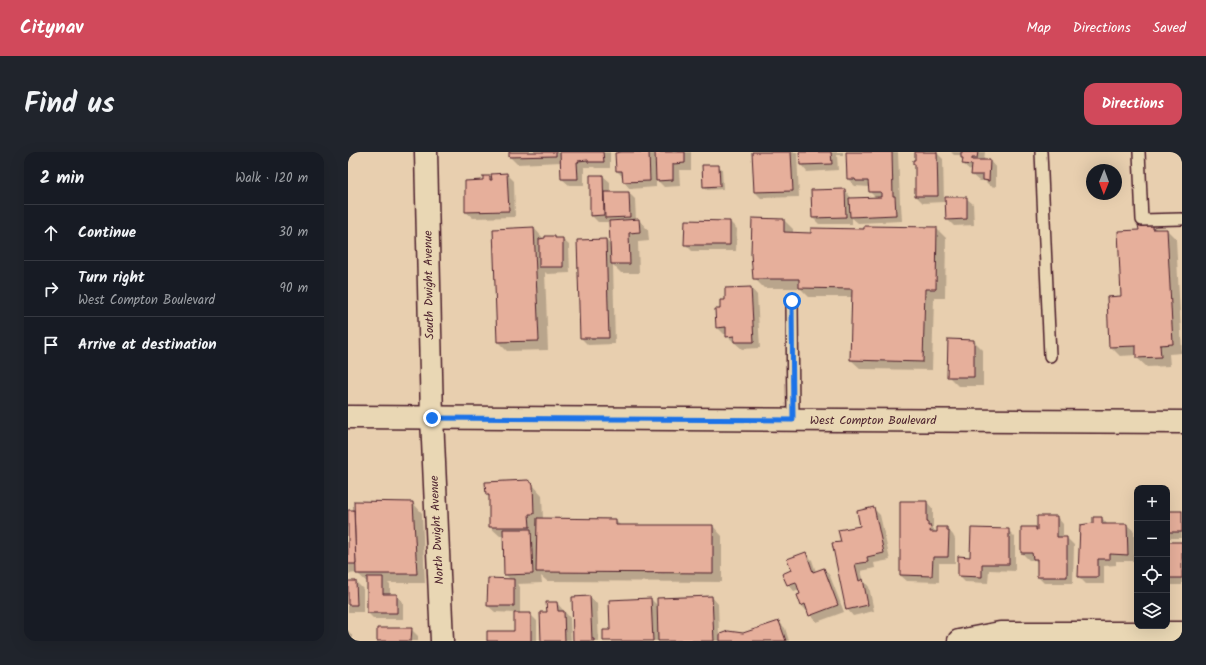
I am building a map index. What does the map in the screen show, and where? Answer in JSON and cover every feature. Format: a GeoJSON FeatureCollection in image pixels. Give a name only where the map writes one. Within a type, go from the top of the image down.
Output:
{"type":"FeatureCollection","features":[{"type":"Feature","properties":{"kind":"main road","name":"South Dwight Avenue"},"geometry":{"type":"LineString","coordinates":[[426,152],[432,418]]}},
{"type":"Feature","properties":{"kind":"main road","name":"West Compton Boulevard"},"geometry":{"type":"LineString","coordinates":[[348,417],[1182,422]]}},
{"type":"Feature","properties":{"kind":"main road","name":"North Dwight Avenue"},"geometry":{"type":"LineString","coordinates":[[432,418],[442,641]]}},
{"type":"Feature","properties":{"kind":"main road"},"geometry":{"type":"LineString","coordinates":[[959,641],[1000,633],[1182,632]]}},
{"type":"Feature","properties":{"kind":"lane"},"geometry":{"type":"LineString","coordinates":[[1042,152],[1050,356]]}},
{"type":"Feature","properties":{"kind":"lane"},"geometry":{"type":"LineString","coordinates":[[1139,152],[1142,220],[1182,219]]}},
{"type":"Feature","properties":{"kind":"lane"},"geometry":{"type":"LineString","coordinates":[[792,301],[793,420]]}},
{"type":"Feature","properties":{"kind":"building"},"geometry":{"type":"Polygon","coordinates":[[[509,152],[556,152],[556,156],[509,157],[509,152]]]}},
{"type":"Feature","properties":{"kind":"building"},"geometry":{"type":"Polygon","coordinates":[[[560,152],[603,152],[604,162],[588,162],[588,160],[578,161],[578,179],[561,179],[560,152]]]}},
{"type":"Feature","properties":{"kind":"building"},"geometry":{"type":"Polygon","coordinates":[[[649,152],[650,181],[623,182],[622,171],[616,171],[615,153],[649,152]]]}},
{"type":"Feature","properties":{"kind":"building"},"geometry":{"type":"Polygon","coordinates":[[[655,152],[685,152],[685,163],[673,164],[673,180],[656,181],[655,152]]]}},
{"type":"Feature","properties":{"kind":"building"},"geometry":{"type":"Polygon","coordinates":[[[752,152],[791,152],[793,191],[754,192],[752,152]]]}},
{"type":"Feature","properties":{"kind":"building"},"geometry":{"type":"Polygon","coordinates":[[[799,152],[831,152],[832,164],[800,165],[799,152]]]}},
{"type":"Feature","properties":{"kind":"building"},"geometry":{"type":"Polygon","coordinates":[[[846,152],[892,152],[893,196],[895,196],[896,215],[850,217],[849,198],[881,197],[881,192],[869,192],[868,181],[847,179],[846,152]]]}},
{"type":"Feature","properties":{"kind":"building"},"geometry":{"type":"Polygon","coordinates":[[[915,152],[937,152],[938,196],[915,196],[915,164],[913,164],[913,160],[915,160],[915,152]]]}},
{"type":"Feature","properties":{"kind":"building"},"geometry":{"type":"Polygon","coordinates":[[[961,152],[978,152],[977,158],[972,158],[972,160],[990,160],[989,181],[983,180],[983,175],[971,175],[972,165],[962,164],[963,158],[961,158],[961,152]]]}},
{"type":"Feature","properties":{"kind":"building"},"geometry":{"type":"Polygon","coordinates":[[[702,165],[719,165],[720,186],[703,187],[702,165]]]}},
{"type":"Feature","properties":{"kind":"building"},"geometry":{"type":"Polygon","coordinates":[[[507,173],[509,211],[465,212],[465,181],[483,180],[483,176],[490,176],[490,180],[492,180],[491,174],[507,173]]]}},
{"type":"Feature","properties":{"kind":"building"},"geometry":{"type":"Polygon","coordinates":[[[590,175],[603,175],[604,215],[590,216],[590,175]]]}},
{"type":"Feature","properties":{"kind":"building"},"geometry":{"type":"Polygon","coordinates":[[[845,189],[846,217],[812,218],[811,190],[845,189]]]}},
{"type":"Feature","properties":{"kind":"building"},"geometry":{"type":"Polygon","coordinates":[[[604,192],[629,192],[630,217],[605,218],[604,192]]]}},
{"type":"Feature","properties":{"kind":"building"},"geometry":{"type":"Polygon","coordinates":[[[945,197],[967,197],[967,219],[946,220],[945,197]]]}},
{"type":"Feature","properties":{"kind":"building"},"geometry":{"type":"Polygon","coordinates":[[[752,218],[784,219],[784,232],[811,233],[811,228],[864,229],[864,226],[937,227],[936,289],[925,289],[923,362],[850,360],[852,289],[799,288],[799,279],[753,279],[751,254],[752,218]]]}},
{"type":"Feature","properties":{"kind":"building"},"geometry":{"type":"Polygon","coordinates":[[[639,219],[640,232],[629,233],[630,264],[611,264],[609,221],[639,219]]]}},
{"type":"Feature","properties":{"kind":"building"},"geometry":{"type":"Polygon","coordinates":[[[685,220],[730,221],[730,245],[684,245],[685,220]]]}},
{"type":"Feature","properties":{"kind":"building"},"geometry":{"type":"Polygon","coordinates":[[[1153,224],[1153,229],[1167,229],[1173,344],[1160,345],[1161,357],[1136,358],[1136,346],[1109,347],[1107,297],[1121,296],[1118,231],[1139,230],[1138,225],[1153,224]]]}},
{"type":"Feature","properties":{"kind":"building"},"geometry":{"type":"Polygon","coordinates":[[[534,227],[539,341],[497,342],[493,229],[534,227]]]}},
{"type":"Feature","properties":{"kind":"building"},"geometry":{"type":"Polygon","coordinates":[[[545,236],[563,238],[563,267],[539,267],[539,239],[545,238],[545,236]]]}},
{"type":"Feature","properties":{"kind":"building"},"geometry":{"type":"Polygon","coordinates":[[[606,239],[609,338],[580,338],[577,240],[606,239]]]}},
{"type":"Feature","properties":{"kind":"building"},"geometry":{"type":"Polygon","coordinates":[[[751,287],[754,342],[734,342],[734,336],[726,337],[726,327],[716,328],[715,309],[720,309],[720,300],[725,300],[725,288],[751,287]]]}},
{"type":"Feature","properties":{"kind":"building"},"geometry":{"type":"Polygon","coordinates":[[[948,339],[974,340],[974,377],[947,377],[948,339]]]}},
{"type":"Feature","properties":{"kind":"building"},"geometry":{"type":"Polygon","coordinates":[[[528,480],[533,484],[534,514],[529,514],[530,527],[489,527],[489,495],[486,495],[485,482],[528,480]]]}},
{"type":"Feature","properties":{"kind":"building"},"geometry":{"type":"Polygon","coordinates":[[[354,501],[413,502],[417,574],[356,574],[354,501]]]}},
{"type":"Feature","properties":{"kind":"building"},"geometry":{"type":"Polygon","coordinates":[[[900,501],[927,501],[927,522],[928,526],[931,526],[930,532],[937,532],[937,527],[947,527],[947,531],[949,531],[948,557],[933,557],[932,576],[900,575],[900,501]]]}},
{"type":"Feature","properties":{"kind":"building"},"geometry":{"type":"Polygon","coordinates":[[[874,507],[884,553],[867,557],[868,562],[855,564],[859,581],[863,579],[868,605],[846,610],[832,543],[841,542],[838,530],[860,526],[857,511],[874,507]]]}},
{"type":"Feature","properties":{"kind":"building"},"geometry":{"type":"Polygon","coordinates":[[[348,510],[354,510],[356,564],[348,564],[348,510]]]}},
{"type":"Feature","properties":{"kind":"building"},"geometry":{"type":"Polygon","coordinates":[[[1170,511],[1182,511],[1182,532],[1170,532],[1170,511]]]}},
{"type":"Feature","properties":{"kind":"building"},"geometry":{"type":"Polygon","coordinates":[[[1037,516],[1057,516],[1057,537],[1067,537],[1067,577],[1037,577],[1037,559],[1033,559],[1032,553],[1021,553],[1021,527],[1036,527],[1037,530],[1037,516]]]}},
{"type":"Feature","properties":{"kind":"building"},"geometry":{"type":"Polygon","coordinates":[[[1093,517],[1102,517],[1102,524],[1127,524],[1128,555],[1110,554],[1110,559],[1098,559],[1098,577],[1078,577],[1080,525],[1093,523],[1093,517]]]}},
{"type":"Feature","properties":{"kind":"building"},"geometry":{"type":"Polygon","coordinates":[[[537,518],[616,519],[616,525],[713,525],[713,573],[536,572],[537,518]]]}},
{"type":"Feature","properties":{"kind":"building"},"geometry":{"type":"Polygon","coordinates":[[[971,528],[1009,529],[1009,564],[982,564],[982,577],[958,576],[958,556],[970,557],[971,528]]]}},
{"type":"Feature","properties":{"kind":"building"},"geometry":{"type":"Polygon","coordinates":[[[503,529],[531,529],[533,574],[504,575],[503,529]]]}},
{"type":"Feature","properties":{"kind":"building"},"geometry":{"type":"Polygon","coordinates":[[[1170,542],[1182,542],[1182,578],[1170,578],[1170,542]]]}},
{"type":"Feature","properties":{"kind":"building"},"geometry":{"type":"Polygon","coordinates":[[[806,552],[813,572],[824,568],[838,605],[809,616],[805,604],[801,606],[797,595],[800,594],[796,582],[787,585],[782,574],[791,570],[792,571],[787,559],[806,552]]]}},
{"type":"Feature","properties":{"kind":"building"},"geometry":{"type":"Polygon","coordinates":[[[367,577],[383,577],[383,594],[397,594],[397,613],[367,613],[367,577]]]}},
{"type":"Feature","properties":{"kind":"building"},"geometry":{"type":"Polygon","coordinates":[[[488,578],[514,579],[514,606],[487,606],[488,578]]]}},
{"type":"Feature","properties":{"kind":"building"},"geometry":{"type":"Polygon","coordinates":[[[348,581],[356,581],[357,605],[348,605],[348,581]]]}},
{"type":"Feature","properties":{"kind":"building"},"geometry":{"type":"Polygon","coordinates":[[[590,596],[592,639],[594,639],[594,641],[573,641],[572,597],[590,596]]]}},
{"type":"Feature","properties":{"kind":"building"},"geometry":{"type":"Polygon","coordinates":[[[712,596],[714,641],[658,641],[657,598],[712,596]]]}},
{"type":"Feature","properties":{"kind":"building"},"geometry":{"type":"Polygon","coordinates":[[[651,598],[653,641],[603,641],[603,630],[610,630],[609,600],[651,598]]]}},
{"type":"Feature","properties":{"kind":"building"},"geometry":{"type":"Polygon","coordinates":[[[546,602],[557,602],[558,611],[564,611],[565,641],[541,641],[540,612],[547,612],[546,602]]]}},
{"type":"Feature","properties":{"kind":"building"},"geometry":{"type":"Polygon","coordinates":[[[514,613],[531,613],[531,641],[487,641],[487,631],[514,631],[514,613]]]}},
{"type":"Feature","properties":{"kind":"building"},"geometry":{"type":"Polygon","coordinates":[[[779,621],[786,641],[720,641],[720,634],[728,631],[743,633],[779,621]]]}},
{"type":"Feature","properties":{"kind":"building"},"geometry":{"type":"Polygon","coordinates":[[[377,628],[412,628],[411,641],[377,641],[377,628]]]}},
{"type":"Feature","properties":{"kind":"route"},"geometry":{"type":"LineString","coordinates":[[432,418],[793,420],[792,301]]}}]}
